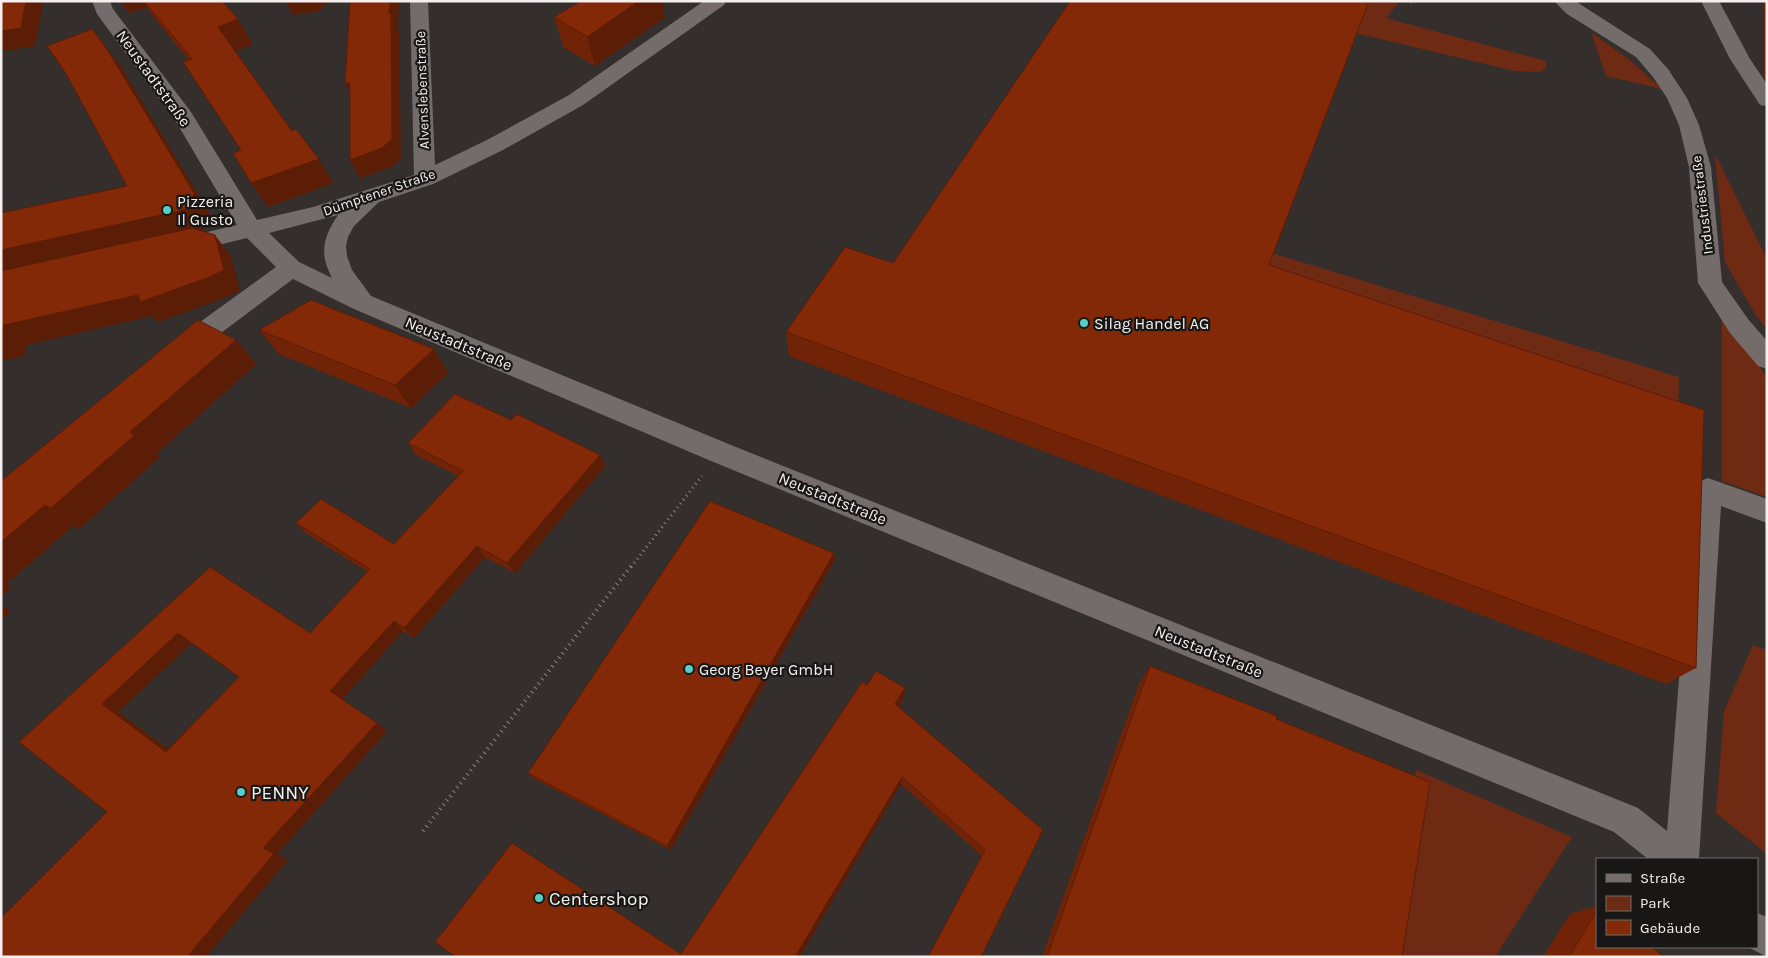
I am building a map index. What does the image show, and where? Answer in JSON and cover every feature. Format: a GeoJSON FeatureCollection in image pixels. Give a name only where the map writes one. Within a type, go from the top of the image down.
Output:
{"type":"FeatureCollection","features":[{"type":"Feature","properties":{"kind":"street","name":"Neustadtstraße"},"geometry":{"type":"LineString","coordinates":[[101,1],[104,10],[184,117],[252,230],[291,268],[363,303],[721,453],[1626,820],[1674,858]]}},
{"type":"Feature","properties":{"kind":"street","name":"Alvenslebenstraße"},"geometry":{"type":"LineString","coordinates":[[419,1],[425,179]]}},
{"type":"Feature","properties":{"kind":"street","name":"Dümptener Straße"},"geometry":{"type":"LineString","coordinates":[[165,249],[316,214],[425,179],[495,145],[576,100],[718,1]]}},
{"type":"Feature","properties":{"kind":"street","name":"Industriestraße"},"geometry":{"type":"LineString","coordinates":[[1564,1],[1574,10],[1643,53],[1661,73],[1677,98],[1690,125],[1700,167],[1710,283],[1739,326],[1767,359]]}},
{"type":"Feature","properties":{"kind":"street"},"geometry":{"type":"LineString","coordinates":[[1710,1],[1740,59],[1767,100]]}},
{"type":"Feature","properties":{"kind":"street"},"geometry":{"type":"LineString","coordinates":[[363,303],[338,267],[334,254],[335,240],[340,227],[355,210],[377,195]]}},
{"type":"Feature","properties":{"kind":"street"},"geometry":{"type":"LineString","coordinates":[[158,368],[188,343],[291,268]]}},
{"type":"Feature","properties":{"kind":"street"},"geometry":{"type":"LineString","coordinates":[[1682,858],[1708,490],[1767,511]]}},
{"type":"Feature","properties":{"kind":"path"},"geometry":{"type":"LineString","coordinates":[[1407,1],[1415,3]]}},
{"type":"Feature","properties":{"kind":"path"},"geometry":{"type":"LineString","coordinates":[[423,831],[721,453]]}},
{"type":"Feature","properties":{"kind":"green space"},"geometry":{"type":"Polygon","coordinates":[[[1318,1],[1400,1],[1386,18],[1546,61],[1546,68],[1541,72],[1515,71],[1355,33],[1318,1]]]}},
{"type":"Feature","properties":{"kind":"green space"},"geometry":{"type":"Polygon","coordinates":[[[1591,32],[1631,61],[1662,89],[1606,76],[1591,32]]]}},
{"type":"Feature","properties":{"kind":"green space"},"geometry":{"type":"Polygon","coordinates":[[[1715,154],[1767,259],[1767,329],[1755,314],[1725,262],[1715,154]]]}},
{"type":"Feature","properties":{"kind":"green space"},"geometry":{"type":"Polygon","coordinates":[[[1272,253],[1679,377],[1678,432],[1258,290],[1272,253]]]}},
{"type":"Feature","properties":{"kind":"green space"},"geometry":{"type":"Polygon","coordinates":[[[1722,314],[1732,334],[1767,376],[1767,497],[1722,481],[1722,314]]]}},
{"type":"Feature","properties":{"kind":"green space"},"geometry":{"type":"Polygon","coordinates":[[[1753,645],[1767,650],[1767,854],[1716,813],[1724,711],[1753,645]]]}},
{"type":"Feature","properties":{"kind":"green space"},"geometry":{"type":"Polygon","coordinates":[[[1416,770],[1572,837],[1495,957],[1384,957],[1416,770]]]}},
{"type":"Feature","properties":{"kind":"building"},"geometry":{"type":"Polygon","coordinates":[[[1,1],[26,1],[21,28],[1,31],[1,1]]]}},
{"type":"Feature","properties":{"kind":"building"},"geometry":{"type":"Polygon","coordinates":[[[144,1],[222,1],[238,19],[218,27],[292,131],[296,129],[319,159],[251,183],[233,153],[241,150],[183,62],[192,59],[144,1]]]}},
{"type":"Feature","properties":{"kind":"building"},"geometry":{"type":"Polygon","coordinates":[[[350,1],[390,1],[392,139],[382,148],[350,160],[350,83],[345,83],[350,1]]]}},
{"type":"Feature","properties":{"kind":"building"},"geometry":{"type":"Polygon","coordinates":[[[581,1],[639,1],[587,37],[554,17],[581,1]]]}},
{"type":"Feature","properties":{"kind":"building","name":"Silag Handel AG"},"geometry":{"type":"Polygon","coordinates":[[[1070,1],[1369,1],[1269,265],[1704,410],[1696,668],[786,332],[845,247],[893,263],[1070,1]]]}},
{"type":"Feature","properties":{"kind":"building"},"geometry":{"type":"Polygon","coordinates":[[[92,29],[105,46],[194,193],[188,209],[1,250],[1,213],[127,186],[65,72],[47,46],[92,29]]]}},
{"type":"Feature","properties":{"kind":"building"},"geometry":{"type":"Polygon","coordinates":[[[192,228],[215,235],[224,270],[210,277],[140,302],[138,295],[4,325],[1,336],[1,271],[192,228]]]}},
{"type":"Feature","properties":{"kind":"building"},"geometry":{"type":"Polygon","coordinates":[[[311,300],[434,349],[395,385],[259,330],[311,300]]]}},
{"type":"Feature","properties":{"kind":"building"},"geometry":{"type":"Polygon","coordinates":[[[198,320],[236,340],[130,432],[135,435],[51,508],[45,505],[1,542],[1,481],[198,320]]]}},
{"type":"Feature","properties":{"kind":"building"},"geometry":{"type":"Polygon","coordinates":[[[455,394],[511,420],[517,414],[600,455],[507,563],[477,546],[404,628],[394,621],[330,691],[377,723],[263,848],[274,854],[187,957],[1,957],[1,918],[107,812],[19,742],[210,567],[310,633],[370,569],[296,523],[321,499],[394,544],[463,471],[408,443],[455,394]],[[178,633],[102,704],[166,752],[239,677],[178,633]]]}},
{"type":"Feature","properties":{"kind":"building","name":"Georg Beyer GmbH"},"geometry":{"type":"Polygon","coordinates":[[[710,501],[834,553],[667,846],[528,773],[710,501]]]}},
{"type":"Feature","properties":{"kind":"building"},"geometry":{"type":"Polygon","coordinates":[[[1150,666],[1277,716],[1276,719],[1430,782],[1402,957],[1047,957],[1150,666]]]}},
{"type":"Feature","properties":{"kind":"building"},"geometry":{"type":"Polygon","coordinates":[[[876,671],[905,688],[895,704],[1043,830],[981,957],[928,957],[985,850],[902,777],[795,957],[456,957],[435,942],[512,843],[681,954],[862,682],[867,685],[876,671]]]}},
{"type":"Feature","properties":{"kind":"building"},"geometry":{"type":"Polygon","coordinates":[[[1596,913],[1596,948],[1653,948],[1664,957],[1569,957],[1596,913]]]}},
{"type":"Feature","properties":{"kind":"place","name":"Pizzeria Il Gusto"},"geometry":{"type":"Point","coordinates":[167,210]}},
{"type":"Feature","properties":{"kind":"place","name":"Silag Handel AG"},"geometry":{"type":"Point","coordinates":[1084,323]}},
{"type":"Feature","properties":{"kind":"place","name":"Georg Beyer GmbH"},"geometry":{"type":"Point","coordinates":[689,669]}},
{"type":"Feature","properties":{"kind":"place","name":"PENNY"},"geometry":{"type":"Point","coordinates":[241,792]}},
{"type":"Feature","properties":{"kind":"place","name":"Centershop"},"geometry":{"type":"Point","coordinates":[539,898]}}]}
